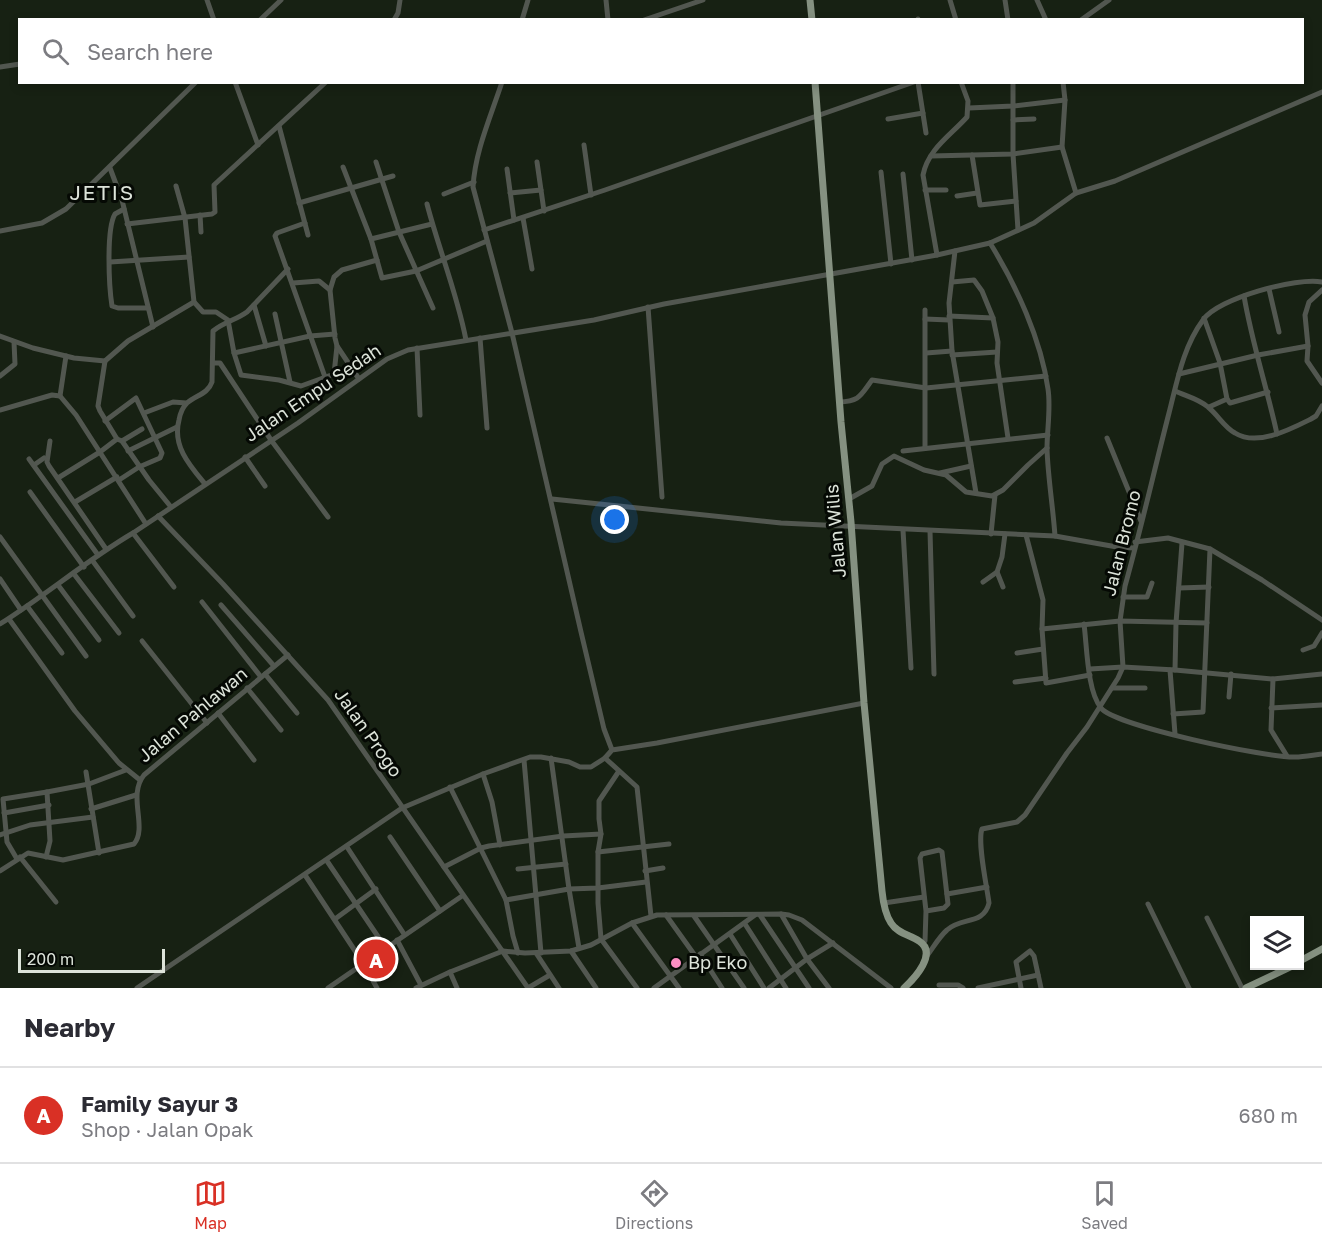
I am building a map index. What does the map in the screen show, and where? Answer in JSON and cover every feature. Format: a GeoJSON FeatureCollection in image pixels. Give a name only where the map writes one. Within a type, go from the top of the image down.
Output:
{"type":"FeatureCollection","features":[{"type":"Feature","properties":{"kind":"main road"},"geometry":{"type":"LineString","coordinates":[[810,0],[812,18]]}},
{"type":"Feature","properties":{"kind":"main road","name":"Jalan Wilis"},"geometry":{"type":"LineString","coordinates":[[815,84],[864,703],[884,903],[891,924],[898,930],[923,941]]}},
{"type":"Feature","properties":{"kind":"main road"},"geometry":{"type":"LineString","coordinates":[[904,988],[913,979],[926,957],[923,941]]}},
{"type":"Feature","properties":{"kind":"main road"},"geometry":{"type":"LineString","coordinates":[[1304,959],[1322,950]]}},
{"type":"Feature","properties":{"kind":"main road"},"geometry":{"type":"LineString","coordinates":[[1244,988],[1283,970]]}},
{"type":"Feature","properties":{"kind":"street"},"geometry":{"type":"LineString","coordinates":[[207,0],[213,18]]}},
{"type":"Feature","properties":{"kind":"street"},"geometry":{"type":"LineString","coordinates":[[262,18],[280,0]]}},
{"type":"Feature","properties":{"kind":"street"},"geometry":{"type":"LineString","coordinates":[[395,18],[400,0]]}},
{"type":"Feature","properties":{"kind":"street"},"geometry":{"type":"LineString","coordinates":[[523,18],[528,0]]}},
{"type":"Feature","properties":{"kind":"street"},"geometry":{"type":"LineString","coordinates":[[606,0],[608,18]]}},
{"type":"Feature","properties":{"kind":"street"},"geometry":{"type":"LineString","coordinates":[[650,18],[703,0]]}},
{"type":"Feature","properties":{"kind":"street"},"geometry":{"type":"LineString","coordinates":[[950,0],[955,18]]}},
{"type":"Feature","properties":{"kind":"street"},"geometry":{"type":"LineString","coordinates":[[1005,0],[1008,18]]}},
{"type":"Feature","properties":{"kind":"street"},"geometry":{"type":"LineString","coordinates":[[1037,0],[1045,18]]}},
{"type":"Feature","properties":{"kind":"street"},"geometry":{"type":"LineString","coordinates":[[1084,18],[1109,0]]}},
{"type":"Feature","properties":{"kind":"street"},"geometry":{"type":"LineString","coordinates":[[0,67],[18,64]]}},
{"type":"Feature","properties":{"kind":"street"},"geometry":{"type":"LineString","coordinates":[[0,231],[42,223],[66,209],[194,84]]}},
{"type":"Feature","properties":{"kind":"street"},"geometry":{"type":"LineString","coordinates":[[236,84],[258,145]]}},
{"type":"Feature","properties":{"kind":"street"},"geometry":{"type":"LineString","coordinates":[[127,224],[185,218],[215,212],[214,185],[324,84]]}},
{"type":"Feature","properties":{"kind":"street"},"geometry":{"type":"LineString","coordinates":[[501,84],[481,144],[474,182],[476,202],[512,333],[552,499],[608,754],[619,771],[637,787],[651,916]]}},
{"type":"Feature","properties":{"kind":"street"},"geometry":{"type":"LineString","coordinates":[[484,230],[817,118],[910,84]]}},
{"type":"Feature","properties":{"kind":"street"},"geometry":{"type":"LineString","coordinates":[[916,84],[927,133]]}},
{"type":"Feature","properties":{"kind":"street"},"geometry":{"type":"LineString","coordinates":[[937,255],[925,190],[924,171],[940,144],[967,117],[969,108],[962,84]]}},
{"type":"Feature","properties":{"kind":"street"},"geometry":{"type":"LineString","coordinates":[[1013,84],[1013,153],[1018,230]]}},
{"type":"Feature","properties":{"kind":"street"},"geometry":{"type":"LineString","coordinates":[[1063,84],[1065,100],[1062,147],[1076,193]]}},
{"type":"Feature","properties":{"kind":"street","name":"Jalan Empu Sedah"},"geometry":{"type":"LineString","coordinates":[[0,624],[84,567],[106,549],[134,533],[271,441],[387,359],[417,348],[594,320],[990,243],[1034,223],[1076,193],[1115,182],[1322,92]]}},
{"type":"Feature","properties":{"kind":"street"},"geometry":{"type":"LineString","coordinates":[[969,108],[1065,100]]}},
{"type":"Feature","properties":{"kind":"street"},"geometry":{"type":"LineString","coordinates":[[888,119],[923,113]]}},
{"type":"Feature","properties":{"kind":"street"},"geometry":{"type":"LineString","coordinates":[[1012,120],[1034,119]]}},
{"type":"Feature","properties":{"kind":"street"},"geometry":{"type":"LineString","coordinates":[[279,126],[308,235]]}},
{"type":"Feature","properties":{"kind":"street"},"geometry":{"type":"LineString","coordinates":[[584,146],[591,195]]}},
{"type":"Feature","properties":{"kind":"street"},"geometry":{"type":"LineString","coordinates":[[931,156],[1013,153],[1062,147]]}},
{"type":"Feature","properties":{"kind":"street"},"geometry":{"type":"LineString","coordinates":[[972,155],[979,204],[982,206],[1016,201]]}},
{"type":"Feature","properties":{"kind":"street"},"geometry":{"type":"LineString","coordinates":[[376,162],[399,232],[432,308]]}},
{"type":"Feature","properties":{"kind":"street"},"geometry":{"type":"LineString","coordinates":[[537,162],[544,211]]}},
{"type":"Feature","properties":{"kind":"street"},"geometry":{"type":"LineString","coordinates":[[343,166],[384,279],[416,271],[487,241]]}},
{"type":"Feature","properties":{"kind":"street"},"geometry":{"type":"LineString","coordinates":[[110,168],[124,209],[153,327]]}},
{"type":"Feature","properties":{"kind":"street"},"geometry":{"type":"LineString","coordinates":[[507,169],[514,220]]}},
{"type":"Feature","properties":{"kind":"street"},"geometry":{"type":"LineString","coordinates":[[880,172],[891,264]]}},
{"type":"Feature","properties":{"kind":"street"},"geometry":{"type":"LineString","coordinates":[[903,174],[912,260]]}},
{"type":"Feature","properties":{"kind":"street"},"geometry":{"type":"LineString","coordinates":[[299,203],[393,176]]}},
{"type":"Feature","properties":{"kind":"street"},"geometry":{"type":"LineString","coordinates":[[444,194],[474,182]]}},
{"type":"Feature","properties":{"kind":"street"},"geometry":{"type":"LineString","coordinates":[[176,186],[185,218],[194,302],[203,312],[216,312],[228,320],[241,375],[290,382],[301,386],[332,376],[336,371],[337,345],[331,283],[338,272],[377,260]]}},
{"type":"Feature","properties":{"kind":"street"},"geometry":{"type":"LineString","coordinates":[[510,193],[541,190]]}},
{"type":"Feature","properties":{"kind":"street"},"geometry":{"type":"LineString","coordinates":[[925,190],[946,190]]}},
{"type":"Feature","properties":{"kind":"street"},"geometry":{"type":"LineString","coordinates":[[957,196],[977,193]]}},
{"type":"Feature","properties":{"kind":"street"},"geometry":{"type":"LineString","coordinates":[[427,204],[458,302],[466,340]]}},
{"type":"Feature","properties":{"kind":"street"},"geometry":{"type":"LineString","coordinates":[[124,209],[115,214],[112,219],[109,278],[112,306],[148,308]]}},
{"type":"Feature","properties":{"kind":"street"},"geometry":{"type":"LineString","coordinates":[[200,215],[201,232]]}},
{"type":"Feature","properties":{"kind":"street"},"geometry":{"type":"LineString","coordinates":[[523,218],[532,269]]}},
{"type":"Feature","properties":{"kind":"street"},"geometry":{"type":"LineString","coordinates":[[305,223],[276,234],[326,377]]}},
{"type":"Feature","properties":{"kind":"street"},"geometry":{"type":"LineString","coordinates":[[371,239],[432,224]]}},
{"type":"Feature","properties":{"kind":"street"},"geometry":{"type":"LineString","coordinates":[[990,243],[1005,268],[1031,327],[1046,376],[1049,400],[1047,448],[1055,536]]}},
{"type":"Feature","properties":{"kind":"street"},"geometry":{"type":"LineString","coordinates":[[955,251],[949,318],[952,353],[976,493]]}},
{"type":"Feature","properties":{"kind":"street"},"geometry":{"type":"LineString","coordinates":[[110,262],[189,257]]}},
{"type":"Feature","properties":{"kind":"street"},"geometry":{"type":"LineString","coordinates":[[205,484],[185,460],[177,436],[181,412],[186,403],[210,388],[214,363],[213,331],[228,320],[240,317],[288,269]]}},
{"type":"Feature","properties":{"kind":"street"},"geometry":{"type":"LineString","coordinates":[[952,282],[974,280],[993,318],[998,342],[1000,381],[1008,438]]}},
{"type":"Feature","properties":{"kind":"street"},"geometry":{"type":"LineString","coordinates":[[1268,392],[1233,404],[1227,399],[1220,363],[1204,318],[1216,309],[1244,296],[1301,280],[1322,282]]}},
{"type":"Feature","properties":{"kind":"street"},"geometry":{"type":"LineString","coordinates":[[292,283],[318,281],[330,290]]}},
{"type":"Feature","properties":{"kind":"street"},"geometry":{"type":"LineString","coordinates":[[1269,289],[1279,332]]}},
{"type":"Feature","properties":{"kind":"street"},"geometry":{"type":"LineString","coordinates":[[1322,290],[1306,307],[1305,315],[1308,363],[1322,383]]}},
{"type":"Feature","properties":{"kind":"street"},"geometry":{"type":"LineString","coordinates":[[1244,296],[1250,331],[1268,392],[1277,434]]}},
{"type":"Feature","properties":{"kind":"street"},"geometry":{"type":"LineString","coordinates":[[171,507],[105,421],[99,409],[105,361],[120,347],[194,302]]}},
{"type":"Feature","properties":{"kind":"street"},"geometry":{"type":"LineString","coordinates":[[254,304],[266,346]]}},
{"type":"Feature","properties":{"kind":"street"},"geometry":{"type":"LineString","coordinates":[[648,308],[662,497]]}},
{"type":"Feature","properties":{"kind":"street"},"geometry":{"type":"LineString","coordinates":[[925,310],[925,448]]}},
{"type":"Feature","properties":{"kind":"street"},"geometry":{"type":"LineString","coordinates":[[274,314],[290,382]]}},
{"type":"Feature","properties":{"kind":"street"},"geometry":{"type":"LineString","coordinates":[[925,319],[993,318]]}},
{"type":"Feature","properties":{"kind":"street","name":"Jalan Bromo"},"geometry":{"type":"LineString","coordinates":[[1123,667],[1120,621],[1135,545],[1179,374],[1194,334],[1204,318]]}},
{"type":"Feature","properties":{"kind":"street"},"geometry":{"type":"LineString","coordinates":[[234,353],[310,336],[335,334]]}},
{"type":"Feature","properties":{"kind":"street"},"geometry":{"type":"LineString","coordinates":[[0,336],[66,356],[105,361]]}},
{"type":"Feature","properties":{"kind":"street"},"geometry":{"type":"LineString","coordinates":[[480,338],[488,428]]}},
{"type":"Feature","properties":{"kind":"street"},"geometry":{"type":"LineString","coordinates":[[0,376],[15,364],[14,342]]}},
{"type":"Feature","properties":{"kind":"street"},"geometry":{"type":"LineString","coordinates":[[337,345],[359,379]]}},
{"type":"Feature","properties":{"kind":"street"},"geometry":{"type":"LineString","coordinates":[[1179,374],[1220,363],[1308,346]]}},
{"type":"Feature","properties":{"kind":"street"},"geometry":{"type":"LineString","coordinates":[[417,348],[420,415]]}},
{"type":"Feature","properties":{"kind":"street"},"geometry":{"type":"LineString","coordinates":[[926,353],[997,352]]}},
{"type":"Feature","properties":{"kind":"street"},"geometry":{"type":"LineString","coordinates":[[60,396],[66,356]]}},
{"type":"Feature","properties":{"kind":"street"},"geometry":{"type":"LineString","coordinates":[[214,363],[220,363],[271,441],[328,517]]}},
{"type":"Feature","properties":{"kind":"street"},"geometry":{"type":"LineString","coordinates":[[839,402],[858,399],[872,380],[926,388],[1046,376]]}},
{"type":"Feature","properties":{"kind":"street"},"geometry":{"type":"LineString","coordinates":[[1175,391],[1209,408],[1226,426],[1242,436],[1277,434],[1316,416],[1322,406]]}},
{"type":"Feature","properties":{"kind":"street"},"geometry":{"type":"LineString","coordinates":[[0,410],[51,395],[60,396],[78,417],[147,524]]}},
{"type":"Feature","properties":{"kind":"street"},"geometry":{"type":"LineString","coordinates":[[75,502],[162,456],[136,398],[105,421]]}},
{"type":"Feature","properties":{"kind":"street"},"geometry":{"type":"LineString","coordinates":[[1209,408],[1227,399]]}},
{"type":"Feature","properties":{"kind":"street"},"geometry":{"type":"LineString","coordinates":[[144,413],[173,402],[186,403]]}},
{"type":"Feature","properties":{"kind":"street"},"geometry":{"type":"LineString","coordinates":[[128,451],[177,427]]}},
{"type":"Feature","properties":{"kind":"street"},"geometry":{"type":"LineString","coordinates":[[58,478],[142,429]]}},
{"type":"Feature","properties":{"kind":"street"},"geometry":{"type":"LineString","coordinates":[[903,451],[1048,435]]}},
{"type":"Feature","properties":{"kind":"street"},"geometry":{"type":"LineString","coordinates":[[1107,438],[1141,523]]}},
{"type":"Feature","properties":{"kind":"street"},"geometry":{"type":"LineString","coordinates":[[50,441],[47,464],[106,549]]}},
{"type":"Feature","properties":{"kind":"street"},"geometry":{"type":"LineString","coordinates":[[849,499],[872,486],[882,464],[894,456],[917,467],[950,477],[966,492],[995,495],[1047,448]]}},
{"type":"Feature","properties":{"kind":"street"},"geometry":{"type":"LineString","coordinates":[[245,457],[265,486]]}},
{"type":"Feature","properties":{"kind":"street"},"geometry":{"type":"LineString","coordinates":[[34,465],[44,458]]}},
{"type":"Feature","properties":{"kind":"street"},"geometry":{"type":"LineString","coordinates":[[29,459],[98,555]]}},
{"type":"Feature","properties":{"kind":"street"},"geometry":{"type":"LineString","coordinates":[[938,474],[971,466]]}},
{"type":"Feature","properties":{"kind":"street"},"geometry":{"type":"LineString","coordinates":[[30,492],[84,567]]}},
{"type":"Feature","properties":{"kind":"street"},"geometry":{"type":"LineString","coordinates":[[991,534],[995,495]]}},
{"type":"Feature","properties":{"kind":"street"},"geometry":{"type":"LineString","coordinates":[[552,499],[781,523],[1055,536],[1117,547],[1168,538],[1210,549],[1322,620]]}},
{"type":"Feature","properties":{"kind":"street","name":"Jalan Progo"},"geometry":{"type":"LineString","coordinates":[[158,516],[328,700],[528,988]]}},
{"type":"Feature","properties":{"kind":"street"},"geometry":{"type":"LineString","coordinates":[[903,530],[911,668]]}},
{"type":"Feature","properties":{"kind":"street"},"geometry":{"type":"LineString","coordinates":[[930,531],[934,674]]}},
{"type":"Feature","properties":{"kind":"street"},"geometry":{"type":"LineString","coordinates":[[134,533],[174,587]]}},
{"type":"Feature","properties":{"kind":"street"},"geometry":{"type":"LineString","coordinates":[[1004,587],[997,573],[1005,534]]}},
{"type":"Feature","properties":{"kind":"street"},"geometry":{"type":"LineString","coordinates":[[1026,535],[1043,600],[1043,649],[1048,684],[1090,672],[1123,667],[1273,678],[1322,674]]}},
{"type":"Feature","properties":{"kind":"street"},"geometry":{"type":"LineString","coordinates":[[0,537],[86,656]]}},
{"type":"Feature","properties":{"kind":"street"},"geometry":{"type":"LineString","coordinates":[[1175,734],[1173,670],[1182,543]]}},
{"type":"Feature","properties":{"kind":"street"},"geometry":{"type":"LineString","coordinates":[[1173,714],[1203,714],[1210,549]]}},
{"type":"Feature","properties":{"kind":"street"},"geometry":{"type":"LineString","coordinates":[[92,560],[133,616]]}},
{"type":"Feature","properties":{"kind":"street"},"geometry":{"type":"LineString","coordinates":[[983,582],[997,573]]}},
{"type":"Feature","properties":{"kind":"street"},"geometry":{"type":"LineString","coordinates":[[74,574],[119,633]]}},
{"type":"Feature","properties":{"kind":"street"},"geometry":{"type":"LineString","coordinates":[[0,579],[62,652]]}},
{"type":"Feature","properties":{"kind":"street"},"geometry":{"type":"LineString","coordinates":[[1123,597],[1147,597],[1152,583]]}},
{"type":"Feature","properties":{"kind":"street"},"geometry":{"type":"LineString","coordinates":[[58,585],[99,640]]}},
{"type":"Feature","properties":{"kind":"street"},"geometry":{"type":"LineString","coordinates":[[1179,588],[1209,587]]}},
{"type":"Feature","properties":{"kind":"street"},"geometry":{"type":"LineString","coordinates":[[202,602],[297,713]]}},
{"type":"Feature","properties":{"kind":"street"},"geometry":{"type":"LineString","coordinates":[[220,605],[274,666]]}},
{"type":"Feature","properties":{"kind":"street"},"geometry":{"type":"LineString","coordinates":[[9,619],[75,711],[126,770],[140,780]]}},
{"type":"Feature","properties":{"kind":"street"},"geometry":{"type":"LineString","coordinates":[[1042,626],[1120,621],[1207,623]]}},
{"type":"Feature","properties":{"kind":"street"},"geometry":{"type":"LineString","coordinates":[[1084,624],[1095,699],[1106,714],[1195,741],[1245,751],[1287,756],[1322,754]]}},
{"type":"Feature","properties":{"kind":"street"},"geometry":{"type":"LineString","coordinates":[[1303,650],[1314,646],[1322,633]]}},
{"type":"Feature","properties":{"kind":"street"},"geometry":{"type":"LineString","coordinates":[[142,641],[207,723]]}},
{"type":"Feature","properties":{"kind":"street"},"geometry":{"type":"LineString","coordinates":[[1017,653],[1043,649]]}},
{"type":"Feature","properties":{"kind":"street","name":"Jalan Pahlawan"},"geometry":{"type":"LineString","coordinates":[[19,858],[31,853],[63,860],[128,847],[137,840],[139,835],[136,795],[140,780],[288,655]]}},
{"type":"Feature","properties":{"kind":"street"},"geometry":{"type":"LineString","coordinates":[[926,957],[945,931],[954,925],[985,914],[989,903],[981,844],[982,829],[1021,819],[1037,800],[1067,753],[1100,708],[1123,667]]}},
{"type":"Feature","properties":{"kind":"street"},"geometry":{"type":"LineString","coordinates":[[1229,697],[1231,674]]}},
{"type":"Feature","properties":{"kind":"street"},"geometry":{"type":"LineString","coordinates":[[1015,682],[1046,678]]}},
{"type":"Feature","properties":{"kind":"street"},"geometry":{"type":"LineString","coordinates":[[1273,678],[1271,730],[1287,756]]}},
{"type":"Feature","properties":{"kind":"street"},"geometry":{"type":"LineString","coordinates":[[247,688],[281,730]]}},
{"type":"Feature","properties":{"kind":"street"},"geometry":{"type":"LineString","coordinates":[[1112,688],[1145,688]]}},
{"type":"Feature","properties":{"kind":"street"},"geometry":{"type":"LineString","coordinates":[[138,988],[402,808],[483,774],[524,760],[541,757],[586,768],[591,767],[608,754],[864,703]]}},
{"type":"Feature","properties":{"kind":"street"},"geometry":{"type":"LineString","coordinates":[[1271,708],[1322,705]]}},
{"type":"Feature","properties":{"kind":"street"},"geometry":{"type":"LineString","coordinates":[[218,713],[254,760]]}},
{"type":"Feature","properties":{"kind":"street"},"geometry":{"type":"LineString","coordinates":[[551,758],[579,948]]}},
{"type":"Feature","properties":{"kind":"street"},"geometry":{"type":"LineString","coordinates":[[524,760],[534,867],[538,953],[559,988]]}},
{"type":"Feature","properties":{"kind":"street"},"geometry":{"type":"LineString","coordinates":[[56,902],[19,858],[2,833],[3,799],[89,784],[126,770]]}},
{"type":"Feature","properties":{"kind":"street"},"geometry":{"type":"LineString","coordinates":[[619,771],[599,801],[598,819],[601,834],[598,852],[598,888],[601,939],[637,988]]}},
{"type":"Feature","properties":{"kind":"street"},"geometry":{"type":"LineString","coordinates":[[86,772],[99,853]]}},
{"type":"Feature","properties":{"kind":"street"},"geometry":{"type":"LineString","coordinates":[[483,774],[501,844]]}},
{"type":"Feature","properties":{"kind":"street"},"geometry":{"type":"LineString","coordinates":[[450,787],[506,900],[518,953]]}},
{"type":"Feature","properties":{"kind":"street"},"geometry":{"type":"LineString","coordinates":[[46,857],[50,842],[51,822],[47,792]]}},
{"type":"Feature","properties":{"kind":"street"},"geometry":{"type":"LineString","coordinates":[[91,809],[136,795]]}},
{"type":"Feature","properties":{"kind":"street"},"geometry":{"type":"LineString","coordinates":[[4,813],[49,805]]}},
{"type":"Feature","properties":{"kind":"street"},"geometry":{"type":"LineString","coordinates":[[2,833],[51,822],[93,817]]}},
{"type":"Feature","properties":{"kind":"street"},"geometry":{"type":"LineString","coordinates":[[444,867],[481,848],[563,836],[601,834]]}},
{"type":"Feature","properties":{"kind":"street"},"geometry":{"type":"LineString","coordinates":[[390,837],[440,910]]}},
{"type":"Feature","properties":{"kind":"street"},"geometry":{"type":"LineString","coordinates":[[598,852],[669,844]]}},
{"type":"Feature","properties":{"kind":"street"},"geometry":{"type":"LineString","coordinates":[[347,847],[404,934]]}},
{"type":"Feature","properties":{"kind":"street"},"geometry":{"type":"LineString","coordinates":[[926,911],[946,907],[948,894],[942,852],[939,850],[922,854],[920,858],[926,911],[923,941],[939,940]]}},
{"type":"Feature","properties":{"kind":"street"},"geometry":{"type":"LineString","coordinates":[[0,871],[19,858]]}},
{"type":"Feature","properties":{"kind":"street"},"geometry":{"type":"LineString","coordinates":[[327,861],[385,947]]}},
{"type":"Feature","properties":{"kind":"street"},"geometry":{"type":"LineString","coordinates":[[518,869],[566,864]]}},
{"type":"Feature","properties":{"kind":"street"},"geometry":{"type":"LineString","coordinates":[[645,872],[663,868]]}},
{"type":"Feature","properties":{"kind":"street"},"geometry":{"type":"LineString","coordinates":[[305,875],[377,988]]}},
{"type":"Feature","properties":{"kind":"street"},"geometry":{"type":"LineString","coordinates":[[506,900],[569,889],[646,882]]}},
{"type":"Feature","properties":{"kind":"street"},"geometry":{"type":"LineString","coordinates":[[948,894],[987,887]]}},
{"type":"Feature","properties":{"kind":"street"},"geometry":{"type":"LineString","coordinates":[[334,919],[376,889]]}},
{"type":"Feature","properties":{"kind":"street"},"geometry":{"type":"LineString","coordinates":[[328,988],[462,896]]}},
{"type":"Feature","properties":{"kind":"street"},"geometry":{"type":"LineString","coordinates":[[884,903],[924,897]]}},
{"type":"Feature","properties":{"kind":"street"},"geometry":{"type":"LineString","coordinates":[[1148,904],[1189,988]]}},
{"type":"Feature","properties":{"kind":"street"},"geometry":{"type":"LineString","coordinates":[[397,940],[419,986],[503,951],[518,953],[571,951],[651,916],[781,914],[802,920],[891,988]]}},
{"type":"Feature","properties":{"kind":"street"},"geometry":{"type":"LineString","coordinates":[[781,914],[807,959],[829,988]]}},
{"type":"Feature","properties":{"kind":"street"},"geometry":{"type":"LineString","coordinates":[[666,915],[722,988]]}},
{"type":"Feature","properties":{"kind":"street"},"geometry":{"type":"LineString","coordinates":[[657,987],[670,975],[757,915]]}},
{"type":"Feature","properties":{"kind":"street"},"geometry":{"type":"LineString","coordinates":[[757,915],[809,988]]}},
{"type":"Feature","properties":{"kind":"street"},"geometry":{"type":"LineString","coordinates":[[694,916],[744,988]]}},
{"type":"Feature","properties":{"kind":"street"},"geometry":{"type":"LineString","coordinates":[[1207,918],[1244,988]]}},
{"type":"Feature","properties":{"kind":"street"},"geometry":{"type":"LineString","coordinates":[[632,923],[679,988]]}},
{"type":"Feature","properties":{"kind":"street"},"geometry":{"type":"LineString","coordinates":[[745,924],[786,988]]}},
{"type":"Feature","properties":{"kind":"street"},"geometry":{"type":"LineString","coordinates":[[730,934],[764,988]]}},
{"type":"Feature","properties":{"kind":"street"},"geometry":{"type":"LineString","coordinates":[[769,988],[807,959],[833,943]]}},
{"type":"Feature","properties":{"kind":"street"},"geometry":{"type":"LineString","coordinates":[[571,951],[596,988]]}},
{"type":"Feature","properties":{"kind":"street"},"geometry":{"type":"LineString","coordinates":[[1021,988],[1016,962],[1028,951],[1034,956],[1041,988]]}},
{"type":"Feature","properties":{"kind":"street"},"geometry":{"type":"LineString","coordinates":[[450,972],[457,988]]}},
{"type":"Feature","properties":{"kind":"street"},"geometry":{"type":"LineString","coordinates":[[528,988],[550,975]]}},
{"type":"Feature","properties":{"kind":"street"},"geometry":{"type":"LineString","coordinates":[[978,988],[998,986],[1038,975]]}},
{"type":"Feature","properties":{"kind":"street"},"geometry":{"type":"LineString","coordinates":[[939,985],[958,985],[963,988]]}},
{"type":"Feature","properties":{"kind":"place","name":"Family Sayur 3"},"geometry":{"type":"Point","coordinates":[376,959]}},
{"type":"Feature","properties":{"kind":"place","name":"Bp Eko"},"geometry":{"type":"Point","coordinates":[676,963]}},
{"type":"Feature","properties":{"kind":"district","name":"JETIS"},"geometry":{"type":"Point","coordinates":[102,193]}}]}
